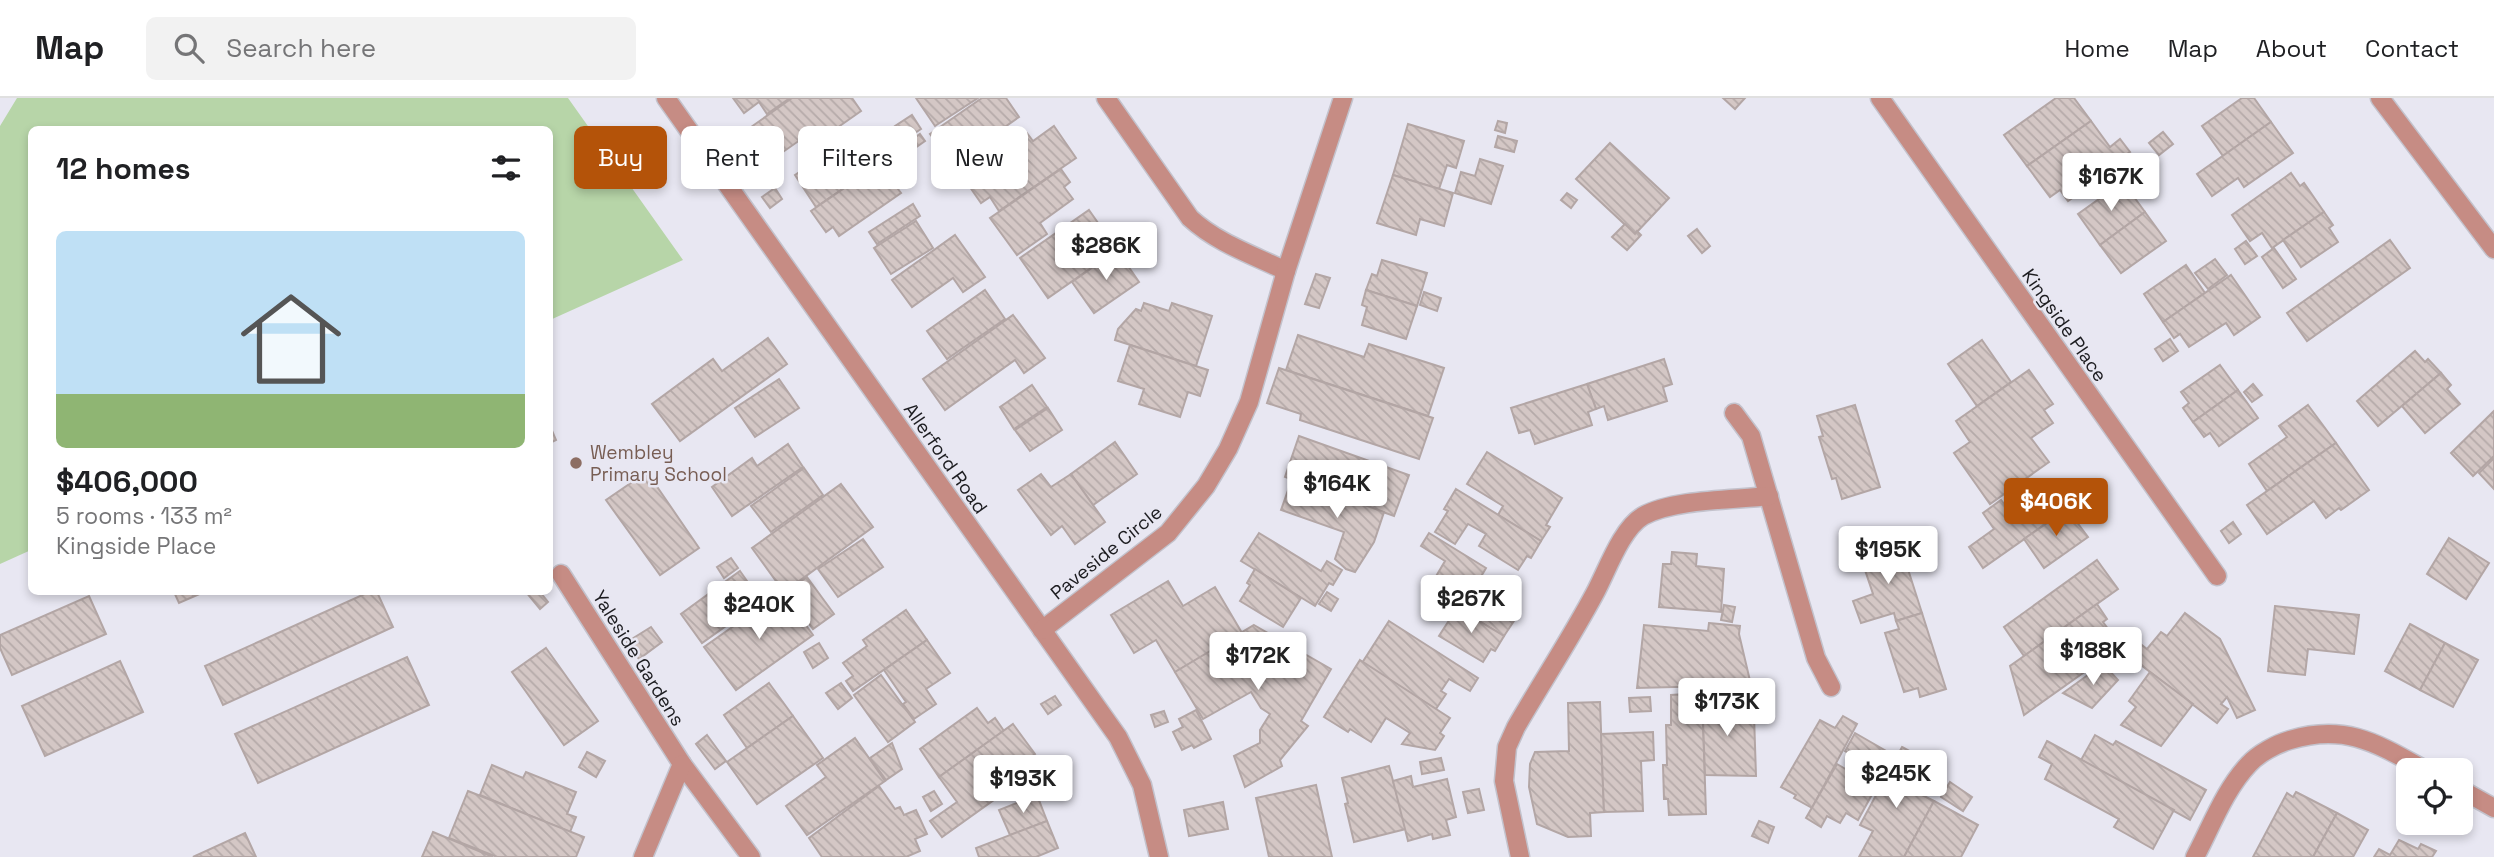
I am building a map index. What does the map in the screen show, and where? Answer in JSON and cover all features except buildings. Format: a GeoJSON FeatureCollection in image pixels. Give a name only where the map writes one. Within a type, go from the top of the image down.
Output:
{"type":"FeatureCollection","features":[{"type":"Feature","properties":{"kind":"street","name":"Allerford Road"},"geometry":{"type":"LineString","coordinates":[[666,98],[1118,737],[1142,785],[1159,857]]}},
{"type":"Feature","properties":{"kind":"street"},"geometry":{"type":"LineString","coordinates":[[1106,98],[1190,218],[1204,231],[1222,241],[1286,271]]}},
{"type":"Feature","properties":{"kind":"street","name":"Paveside Circle"},"geometry":{"type":"LineString","coordinates":[[1042,630],[1168,533],[1206,486],[1228,449],[1249,402],[1286,271],[1343,98]]}},
{"type":"Feature","properties":{"kind":"street","name":"Kingside Place"},"geometry":{"type":"LineString","coordinates":[[1880,98],[2217,576]]}},
{"type":"Feature","properties":{"kind":"street"},"geometry":{"type":"LineString","coordinates":[[2380,98],[2494,249]]}},
{"type":"Feature","properties":{"kind":"street"},"geometry":{"type":"LineString","coordinates":[[1734,412],[1751,436],[1816,658],[1831,687]]}},
{"type":"Feature","properties":{"kind":"street"},"geometry":{"type":"LineString","coordinates":[[1520,857],[1504,781],[1507,747],[1516,727],[1595,593],[1629,527],[1640,517],[1655,510],[1678,505],[1769,496]]}},
{"type":"Feature","properties":{"kind":"street","name":"Yaleside Gardens"},"geometry":{"type":"LineString","coordinates":[[561,574],[682,764],[751,857]]}},
{"type":"Feature","properties":{"kind":"street"},"geometry":{"type":"LineString","coordinates":[[2195,857],[2232,788],[2249,763],[2280,743],[2313,733],[2345,734],[2380,745],[2403,758]]}},
{"type":"Feature","properties":{"kind":"street"},"geometry":{"type":"LineString","coordinates":[[643,857],[682,764]]}},
{"type":"Feature","properties":{"kind":"street"},"geometry":{"type":"LineString","coordinates":[[2473,796],[2494,808]]}},
{"type":"Feature","properties":{"kind":"green space"},"geometry":{"type":"Polygon","coordinates":[[[17,98],[568,98],[588,126],[574,126],[574,189],[633,189],[683,260],[553,319],[553,126],[28,126],[28,551],[0,564],[0,126],[17,98]]]}},
{"type":"Feature","properties":{"kind":"place","name":"Wembley Primary School"},"geometry":{"type":"Point","coordinates":[576,463]}}]}
